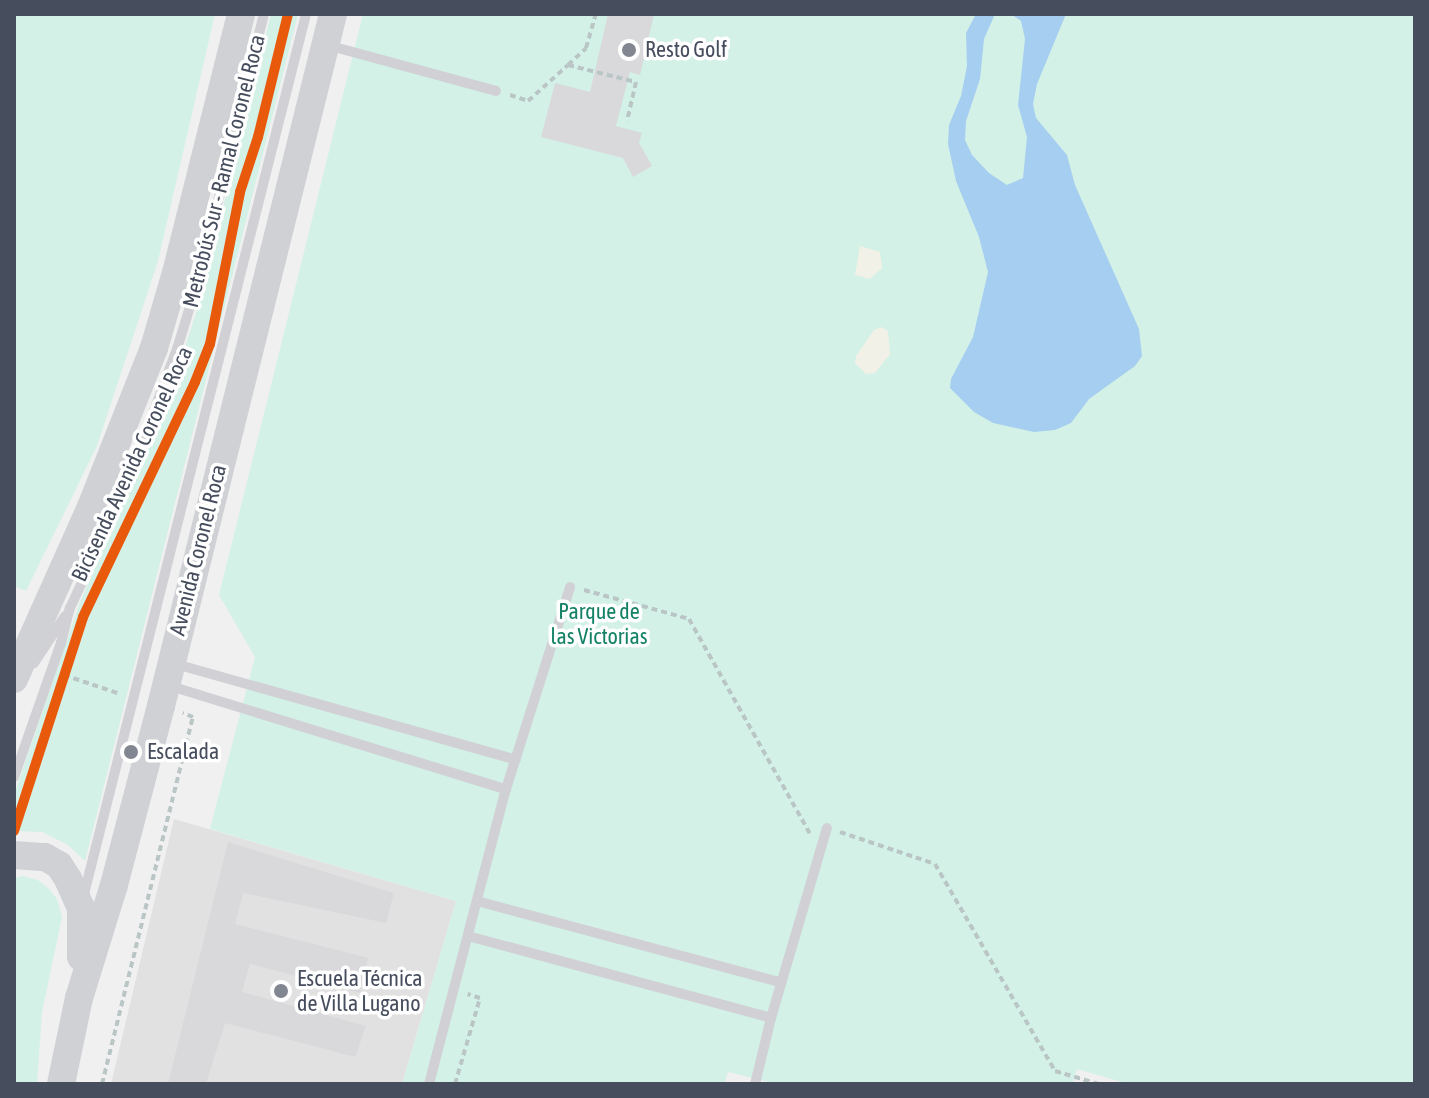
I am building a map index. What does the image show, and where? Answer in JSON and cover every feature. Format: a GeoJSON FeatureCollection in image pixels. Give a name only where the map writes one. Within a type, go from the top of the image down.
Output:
{"type":"FeatureCollection","features":[{"type":"Feature","properties":{"kind":"main road"},"geometry":{"type":"LineString","coordinates":[[17,664],[91,507],[154,348],[241,14]]}},
{"type":"Feature","properties":{"kind":"main road","name":"Avenida Coronel Roca"},"geometry":{"type":"LineString","coordinates":[[61,1084],[79,998],[114,885],[333,14]]}},
{"type":"Feature","properties":{"kind":"main road"},"geometry":{"type":"LineString","coordinates":[[14,855],[45,857],[59,865],[81,908],[79,998]]}},
{"type":"Feature","properties":{"kind":"lane","name":"Metrobús Sur - Ramal Coronel Roca"},"geometry":{"type":"LineString","coordinates":[[14,777],[70,608],[124,492],[177,349],[200,274],[264,14]]}},
{"type":"Feature","properties":{"kind":"lane","name":"Metrobús Sur - Ramal Coronel Roca"},"geometry":{"type":"LineString","coordinates":[[81,908],[306,14]]}},
{"type":"Feature","properties":{"kind":"lane"},"geometry":{"type":"LineString","coordinates":[[325,44],[496,91]]}},
{"type":"Feature","properties":{"kind":"lane"},"geometry":{"type":"LineString","coordinates":[[429,1084],[506,789],[570,587]]}},
{"type":"Feature","properties":{"kind":"lane"},"geometry":{"type":"LineString","coordinates":[[14,695],[70,608]]}},
{"type":"Feature","properties":{"kind":"lane"},"geometry":{"type":"LineString","coordinates":[[168,674],[516,760]]}},
{"type":"Feature","properties":{"kind":"lane"},"geometry":{"type":"LineString","coordinates":[[168,674],[506,789]]}},
{"type":"Feature","properties":{"kind":"lane"},"geometry":{"type":"LineString","coordinates":[[755,1084],[780,982],[827,828]]}},
{"type":"Feature","properties":{"kind":"lane"},"geometry":{"type":"LineString","coordinates":[[477,901],[780,982]]}},
{"type":"Feature","properties":{"kind":"lane"},"geometry":{"type":"LineString","coordinates":[[468,936],[771,1018]]}},
{"type":"Feature","properties":{"kind":"path"},"geometry":{"type":"LineString","coordinates":[[496,91],[528,101],[586,48],[596,14]]}},
{"type":"Feature","properties":{"kind":"path"},"geometry":{"type":"LineString","coordinates":[[568,65],[636,82],[627,121]]}},
{"type":"Feature","properties":{"kind":"path"},"geometry":{"type":"LineString","coordinates":[[570,587],[689,619],[820,851]]}},
{"type":"Feature","properties":{"kind":"path"},"geometry":{"type":"LineString","coordinates":[[59,690],[69,660]]}},
{"type":"Feature","properties":{"kind":"path"},"geometry":{"type":"LineString","coordinates":[[64,675],[134,699]]}},
{"type":"Feature","properties":{"kind":"path"},"geometry":{"type":"LineString","coordinates":[[102,1084],[193,717]]}},
{"type":"Feature","properties":{"kind":"path"},"geometry":{"type":"LineString","coordinates":[[15,827],[21,810]]}},
{"type":"Feature","properties":{"kind":"path"},"geometry":{"type":"LineString","coordinates":[[827,828],[935,864],[1055,1071],[1099,1084]]}},
{"type":"Feature","properties":{"kind":"path"},"geometry":{"type":"LineString","coordinates":[[455,988],[480,998],[455,1084]]}},
{"type":"Feature","properties":{"kind":"shaded area","name":"Escuela Técnica de Villa Lugano"},"geometry":{"type":"Polygon","coordinates":[[[174,819],[456,901],[402,1084],[111,1084],[174,819]]]}},
{"type":"Feature","properties":{"kind":"green space"},"geometry":{"type":"Polygon","coordinates":[[[14,14],[215,14],[158,261],[97,446],[26,591],[14,586],[14,14]]]}},
{"type":"Feature","properties":{"kind":"green space"},"geometry":{"type":"Polygon","coordinates":[[[271,14],[298,14],[85,861],[68,845],[42,832],[14,831],[14,795],[80,602],[170,393],[198,307],[271,14]]]}},
{"type":"Feature","properties":{"kind":"green space","name":"Parque de las Victorias"},"geometry":{"type":"Polygon","coordinates":[[[363,14],[1415,14],[1415,1084],[1129,1084],[1077,1069],[1072,1084],[777,1084],[728,1072],[724,1084],[402,1084],[456,901],[210,829],[255,657],[219,595],[363,14]]]}},
{"type":"Feature","properties":{"kind":"green space"},"geometry":{"type":"Polygon","coordinates":[[[23,876],[38,880],[49,889],[57,899],[62,917],[42,1012],[37,1084],[14,1084],[14,878],[23,876]]]}},
{"type":"Feature","properties":{"kind":"sand"},"geometry":{"type":"Polygon","coordinates":[[[860,246],[880,252],[882,268],[870,279],[855,275],[860,246]]]}},
{"type":"Feature","properties":{"kind":"sand"},"geometry":{"type":"Polygon","coordinates":[[[881,327],[888,331],[890,354],[875,373],[866,374],[855,363],[856,356],[874,330],[881,327]]]}},
{"type":"Feature","properties":{"kind":"water"},"geometry":{"type":"Polygon","coordinates":[[[976,14],[995,14],[984,39],[980,79],[966,121],[965,140],[972,155],[989,173],[1007,185],[1023,178],[1027,137],[1018,105],[1025,39],[1021,21],[1011,14],[1066,14],[1037,84],[1033,104],[1036,118],[1067,155],[1075,185],[1139,329],[1142,356],[1135,366],[1089,399],[1071,423],[1055,430],[1034,432],[993,423],[974,412],[950,388],[951,379],[973,337],[988,272],[979,237],[956,181],[948,144],[949,125],[961,96],[967,66],[966,33],[976,14]]]}},
{"type":"Feature","properties":{"kind":"building"},"geometry":{"type":"Polygon","coordinates":[[[608,14],[654,14],[640,75],[630,72],[616,126],[642,133],[639,143],[652,166],[633,177],[623,158],[541,137],[555,83],[590,92],[608,14]]]}},
{"type":"Feature","properties":{"kind":"building"},"geometry":{"type":"Polygon","coordinates":[[[228,842],[394,893],[386,923],[243,893],[235,924],[368,958],[360,993],[250,964],[242,992],[366,1026],[355,1057],[225,1023],[206,1084],[168,1084],[228,842]]]}},
{"type":"Feature","properties":{"kind":"cycle path","name":"Bicisenda Avenida Coronel Roca"},"geometry":{"type":"LineString","coordinates":[[14,831],[83,617],[195,382],[210,344],[240,192],[258,137],[288,14]]}},
{"type":"Feature","properties":{"kind":"place","name":"Resto Golf"},"geometry":{"type":"Point","coordinates":[629,50]}},
{"type":"Feature","properties":{"kind":"place","name":"Escalada"},"geometry":{"type":"Point","coordinates":[131,752]}},
{"type":"Feature","properties":{"kind":"place","name":"Escuela Técnica de Villa Lugano"},"geometry":{"type":"Point","coordinates":[281,991]}}]}
